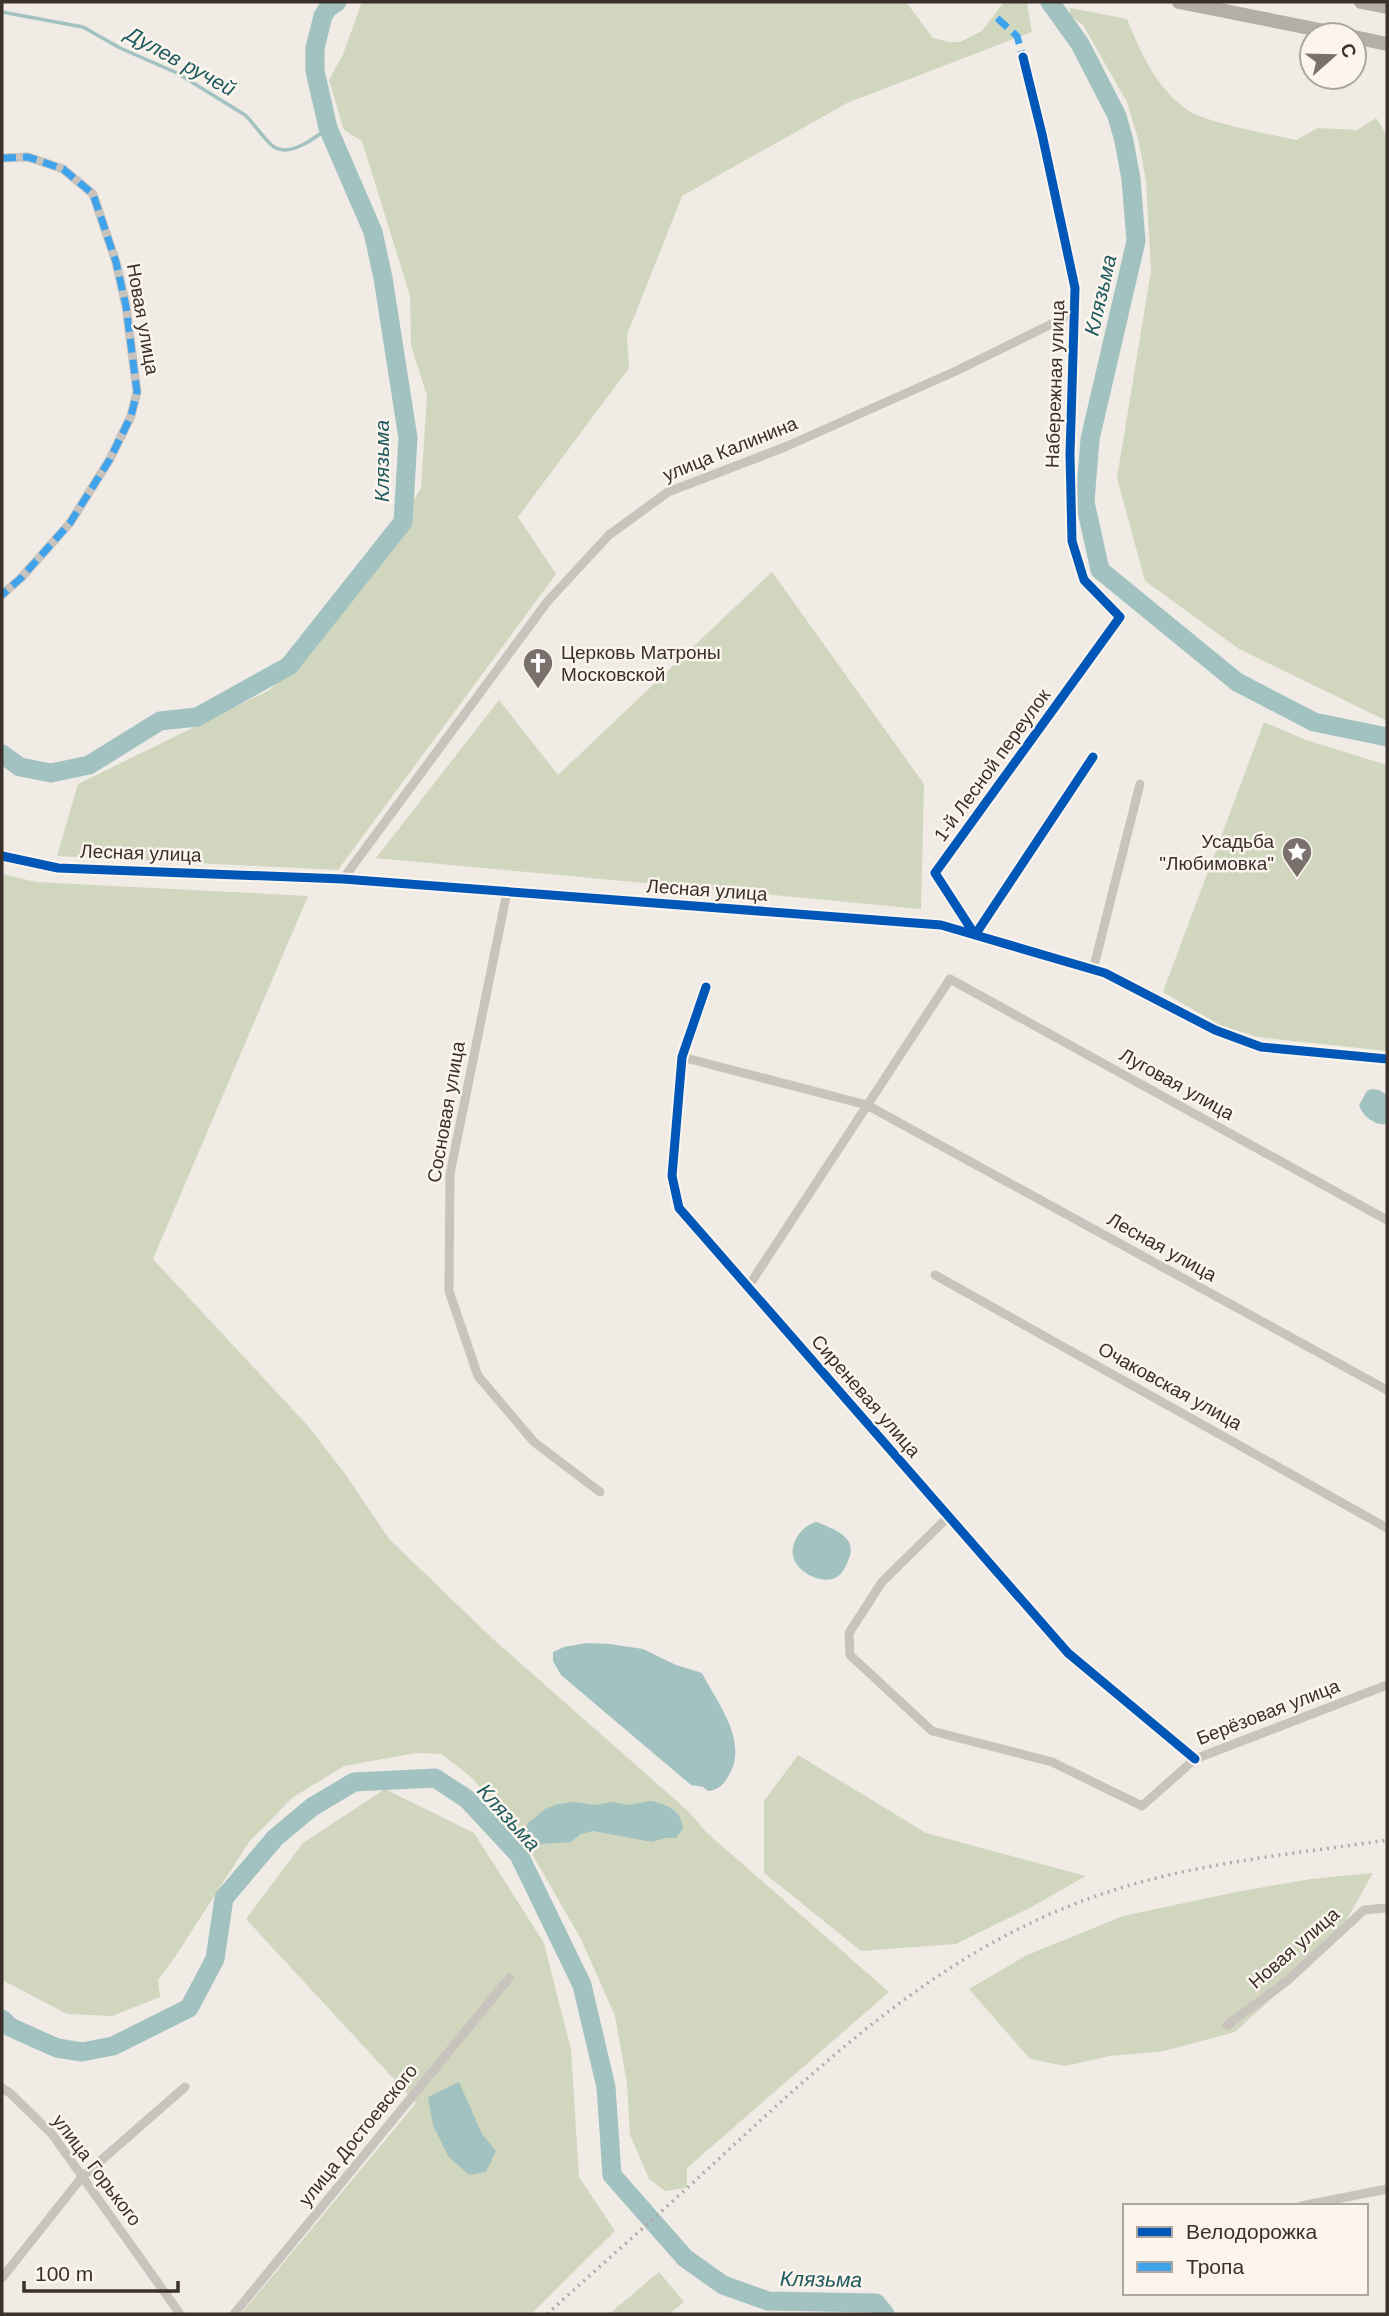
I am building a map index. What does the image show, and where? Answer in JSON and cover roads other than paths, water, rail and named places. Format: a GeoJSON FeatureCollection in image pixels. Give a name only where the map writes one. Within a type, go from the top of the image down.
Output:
{"type":"FeatureCollection","features":[{"type":"Feature","properties":{"kind":"highway"},"geometry":{"type":"LineString","coordinates":[[1179,2],[1298,26]]}},
{"type":"Feature","properties":{"kind":"highway"},"geometry":{"type":"LineString","coordinates":[[1361,2],[1387,7]]}},
{"type":"Feature","properties":{"kind":"highway"},"geometry":{"type":"LineString","coordinates":[[1368,40],[1387,44]]}},
{"type":"Feature","properties":{"kind":"street","name":"Набережная улица"},"geometry":{"type":"LineString","coordinates":[[1023,57],[1075,288],[1070,454],[1072,541],[1084,580],[1120,617]]}},
{"type":"Feature","properties":{"kind":"street","name":"Новая улица"},"geometry":{"type":"LineString","coordinates":[[2,158],[28,157],[63,169],[93,194],[116,262],[126,306],[137,393],[131,416],[110,458],[70,523],[21,578],[2,595]]}},
{"type":"Feature","properties":{"kind":"street","name":"улица Калинина"},"geometry":{"type":"LineString","coordinates":[[343,879],[547,602],[609,535],[668,492],[785,447],[956,371],[1076,312]]}},
{"type":"Feature","properties":{"kind":"street","name":"1-й Лесной переулок"},"geometry":{"type":"LineString","coordinates":[[975,935],[935,873],[1120,617]]}},
{"type":"Feature","properties":{"kind":"street"},"geometry":{"type":"LineString","coordinates":[[975,935],[1093,757]]}},
{"type":"Feature","properties":{"kind":"street"},"geometry":{"type":"LineString","coordinates":[[1093,970],[1140,784]]}},
{"type":"Feature","properties":{"kind":"street","name":"Лесная улица"},"geometry":{"type":"LineString","coordinates":[[2,856],[58,868],[343,879],[941,925],[1105,973],[1215,1030],[1261,1047],[1387,1059]]}},
{"type":"Feature","properties":{"kind":"street","name":"Сосновая улица"},"geometry":{"type":"LineString","coordinates":[[507,892],[450,1174],[449,1292],[478,1376],[534,1442],[600,1492]]}},
{"type":"Feature","properties":{"kind":"street","name":"Луговая улица"},"geometry":{"type":"LineString","coordinates":[[867,1105],[950,979],[1387,1220]]}},
{"type":"Feature","properties":{"kind":"street","name":"Сиреневая улица"},"geometry":{"type":"LineString","coordinates":[[706,987],[682,1057],[672,1176],[679,1208],[1068,1653],[1195,1759]]}},
{"type":"Feature","properties":{"kind":"street","name":"Лесная улица"},"geometry":{"type":"LineString","coordinates":[[682,1057],[867,1105],[1387,1390]]}},
{"type":"Feature","properties":{"kind":"street"},"geometry":{"type":"LineString","coordinates":[[748,1287],[867,1105]]}},
{"type":"Feature","properties":{"kind":"street","name":"Очаковская улица"},"geometry":{"type":"LineString","coordinates":[[935,1275],[1387,1528]]}},
{"type":"Feature","properties":{"kind":"street","name":"Берёзовая улица"},"geometry":{"type":"LineString","coordinates":[[948,1516],[882,1582],[849,1633],[850,1654],[932,1731],[1052,1762],[1142,1806],[1195,1759],[1387,1685]]}},
{"type":"Feature","properties":{"kind":"street","name":"Новая улица"},"geometry":{"type":"LineString","coordinates":[[1227,2025],[1287,1982],[1364,1910],[1387,1908]]}},
{"type":"Feature","properties":{"kind":"street","name":"улица Достоевского"},"geometry":{"type":"LineString","coordinates":[[234,2314],[509,1978]]}},
{"type":"Feature","properties":{"kind":"street"},"geometry":{"type":"LineString","coordinates":[[2,2278],[82,2177],[185,2087]]}},
{"type":"Feature","properties":{"kind":"street","name":"улица Горького"},"geometry":{"type":"LineString","coordinates":[[2,2088],[52,2134],[180,2314]]}},
{"type":"Feature","properties":{"kind":"street"},"geometry":{"type":"LineString","coordinates":[[1311,2204],[1387,2189]]}},
{"type":"Feature","properties":{"kind":"water"},"geometry":{"type":"Polygon","coordinates":[[[1371,1089],[1387,1095],[1385,1124],[1369,1119],[1359,1105],[1371,1089]]]}},
{"type":"Feature","properties":{"kind":"water"},"geometry":{"type":"Polygon","coordinates":[[[817,1522],[843,1536],[850,1546],[851,1553],[846,1566],[835,1578],[823,1580],[811,1576],[801,1569],[794,1559],[793,1548],[798,1536],[806,1527],[817,1522]]]}},
{"type":"Feature","properties":{"kind":"water"},"geometry":{"type":"Polygon","coordinates":[[[587,1643],[643,1649],[676,1665],[702,1673],[729,1722],[733,1736],[734,1762],[721,1786],[708,1791],[703,1787],[691,1785],[561,1675],[553,1661],[553,1652],[587,1643]]]}},
{"type":"Feature","properties":{"kind":"water"},"geometry":{"type":"Polygon","coordinates":[[[651,1801],[668,1806],[679,1816],[683,1828],[676,1838],[652,1842],[593,1831],[581,1834],[571,1842],[541,1844],[535,1851],[524,1833],[528,1823],[545,1809],[558,1804],[574,1802],[595,1805],[612,1802],[628,1805],[651,1801]]]}},
{"type":"Feature","properties":{"kind":"water"},"geometry":{"type":"Polygon","coordinates":[[[459,2082],[482,2134],[496,2151],[486,2172],[469,2175],[448,2156],[433,2125],[428,2097],[459,2082]]]}},
{"type":"Feature","properties":{"kind":"waterway","name":"Клязьма"},"geometry":{"type":"LineString","coordinates":[[2,754],[20,767],[51,773],[89,765],[160,721],[197,717],[289,666],[403,522],[408,438],[383,278],[373,232],[328,128],[315,71],[315,48],[323,16],[328,8],[337,2]]}},
{"type":"Feature","properties":{"kind":"waterway","name":"Клязьма"},"geometry":{"type":"LineString","coordinates":[[1050,2],[1080,44],[1117,116],[1131,179],[1136,241],[1090,439],[1085,502],[1100,570],[1237,682],[1314,722],[1387,737]]}},
{"type":"Feature","properties":{"kind":"waterway","name":"Дулев ручей"},"geometry":{"type":"LineString","coordinates":[[2,12],[83,27],[120,48],[177,73],[245,115],[276,148],[296,148],[328,128]]}},
{"type":"Feature","properties":{"kind":"waterway","name":"Клязьма"},"geometry":{"type":"LineString","coordinates":[[2,2019],[10,2027],[57,2048],[82,2052],[113,2046],[189,2008],[215,1959],[224,1898],[275,1838],[312,1807],[354,1782],[435,1778],[467,1799],[519,1855],[582,1985],[606,2087],[612,2175],[685,2258],[723,2285],[768,2301],[876,2303],[885,2314]]}},
{"type":"Feature","properties":{"kind":"railway"},"geometry":{"type":"LineString","coordinates":[[547,2314],[857,2036],[951,1967],[1001,1938],[1054,1912],[1145,1881],[1248,1860],[1387,1840]]}},
{"type":"Feature","properties":{"kind":"place","name":"Церковь Матроны Московской"},"geometry":{"type":"Point","coordinates":[538,690]}},
{"type":"Feature","properties":{"kind":"place","name":"Усадьба \"Любимовка\""},"geometry":{"type":"Point","coordinates":[1297,879]}}]}
